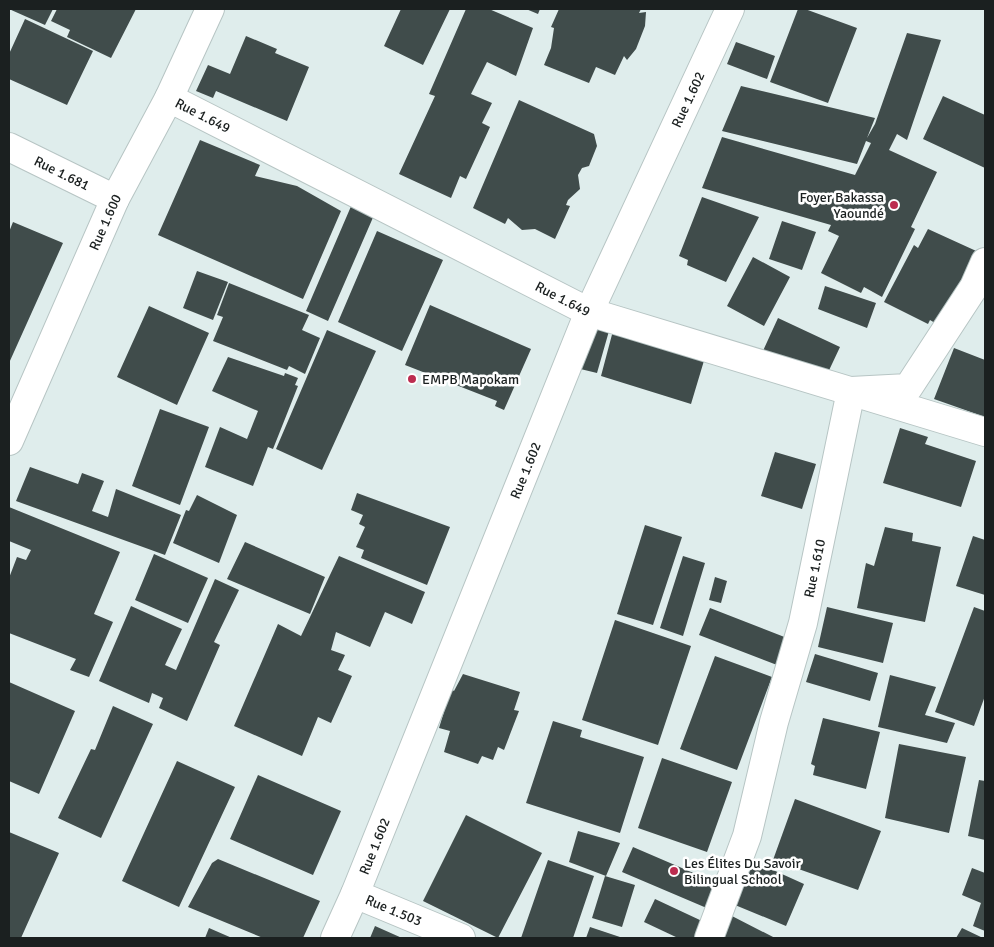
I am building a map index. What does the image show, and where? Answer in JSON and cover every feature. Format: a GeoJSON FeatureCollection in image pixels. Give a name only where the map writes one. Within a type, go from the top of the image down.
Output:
{"type":"FeatureCollection","features":[{"type":"Feature","properties":{"kind":"street","name":"Rue 1.600"},"geometry":{"type":"LineString","coordinates":[[9,441],[115,198],[169,98],[210,9]]}},
{"type":"Feature","properties":{"kind":"street","name":"Rue 1.602"},"geometry":{"type":"LineString","coordinates":[[335,938],[355,894],[589,312],[730,9]]}},
{"type":"Feature","properties":{"kind":"street","name":"Rue 1.649"},"geometry":{"type":"LineString","coordinates":[[169,98],[589,312],[985,432]]}},
{"type":"Feature","properties":{"kind":"street","name":"Rue 1.681"},"geometry":{"type":"LineString","coordinates":[[9,147],[115,198]]}},
{"type":"Feature","properties":{"kind":"street"},"geometry":{"type":"LineString","coordinates":[[851,391],[908,388],[974,287],[985,262]]}},
{"type":"Feature","properties":{"kind":"street","name":"Rue 1.610"},"geometry":{"type":"LineString","coordinates":[[709,938],[747,836],[774,722],[803,622],[851,391]]}},
{"type":"Feature","properties":{"kind":"street","name":"Rue 1.503"},"geometry":{"type":"LineString","coordinates":[[355,894],[461,938]]}},
{"type":"Feature","properties":{"kind":"building"},"geometry":{"type":"Polygon","coordinates":[[[9,9],[53,9],[45,25],[9,9]]]}},
{"type":"Feature","properties":{"kind":"building"},"geometry":{"type":"Polygon","coordinates":[[[57,9],[136,9],[111,58],[67,37],[70,30],[51,21],[57,9]]]}},
{"type":"Feature","properties":{"kind":"building"},"geometry":{"type":"Polygon","coordinates":[[[401,9],[450,9],[423,65],[384,46],[401,9]]]}},
{"type":"Feature","properties":{"kind":"building"},"geometry":{"type":"Polygon","coordinates":[[[466,9],[489,9],[533,28],[516,76],[487,62],[471,94],[492,103],[482,123],[490,127],[466,179],[460,176],[451,198],[399,174],[435,96],[429,94],[466,9]]]}},
{"type":"Feature","properties":{"kind":"building"},"geometry":{"type":"Polygon","coordinates":[[[526,9],[540,9],[538,14],[526,9]]]}},
{"type":"Feature","properties":{"kind":"building"},"geometry":{"type":"Polygon","coordinates":[[[559,9],[641,9],[639,13],[646,12],[645,26],[636,49],[627,60],[624,56],[615,75],[596,67],[589,83],[544,65],[551,48],[554,28],[551,27],[559,9]]]}},
{"type":"Feature","properties":{"kind":"building"},"geometry":{"type":"Polygon","coordinates":[[[798,9],[805,9],[857,28],[828,103],[770,82],[798,9]]]}},
{"type":"Feature","properties":{"kind":"building"},"geometry":{"type":"Polygon","coordinates":[[[25,19],[93,51],[67,105],[9,79],[9,54],[25,19]]]}},
{"type":"Feature","properties":{"kind":"building"},"geometry":{"type":"Polygon","coordinates":[[[907,33],[941,40],[907,140],[897,134],[889,150],[937,172],[911,227],[915,229],[882,297],[864,287],[861,293],[821,273],[839,236],[828,231],[831,225],[702,188],[722,137],[855,175],[871,143],[866,141],[857,164],[722,131],[741,86],[875,118],[867,138],[875,124],[907,33]]]}},
{"type":"Feature","properties":{"kind":"building"},"geometry":{"type":"Polygon","coordinates":[[[246,36],[277,49],[275,53],[309,67],[287,121],[216,91],[213,98],[196,91],[208,65],[230,74],[246,36]]]}},
{"type":"Feature","properties":{"kind":"building"},"geometry":{"type":"Polygon","coordinates":[[[736,42],[775,56],[767,79],[727,64],[736,42]]]}},
{"type":"Feature","properties":{"kind":"building"},"geometry":{"type":"Polygon","coordinates":[[[943,96],[985,115],[985,168],[923,139],[943,96]]]}},
{"type":"Feature","properties":{"kind":"building"},"geometry":{"type":"Polygon","coordinates":[[[519,100],[594,134],[597,146],[589,166],[582,168],[578,175],[580,189],[568,200],[566,205],[570,206],[555,239],[535,229],[522,230],[508,218],[505,224],[473,208],[519,100]]]}},
{"type":"Feature","properties":{"kind":"building"},"geometry":{"type":"Polygon","coordinates":[[[200,140],[260,165],[255,176],[297,186],[341,211],[303,299],[158,235],[200,140]]]}},
{"type":"Feature","properties":{"kind":"building"},"geometry":{"type":"Polygon","coordinates":[[[702,197],[759,217],[726,282],[687,265],[688,260],[679,256],[702,197]]]}},
{"type":"Feature","properties":{"kind":"building"},"geometry":{"type":"Polygon","coordinates":[[[352,204],[378,206],[328,321],[306,311],[352,204]]]}},
{"type":"Feature","properties":{"kind":"building"},"geometry":{"type":"Polygon","coordinates":[[[782,221],[816,232],[802,270],[769,259],[782,221]]]}},
{"type":"Feature","properties":{"kind":"building"},"geometry":{"type":"Polygon","coordinates":[[[13,222],[63,243],[9,363],[9,232],[13,222]]]}},
{"type":"Feature","properties":{"kind":"building"},"geometry":{"type":"Polygon","coordinates":[[[928,229],[985,255],[940,326],[930,320],[928,324],[884,302],[914,245],[918,248],[928,229]]]}},
{"type":"Feature","properties":{"kind":"building"},"geometry":{"type":"Polygon","coordinates":[[[377,231],[443,260],[402,351],[338,322],[377,231]]]}},
{"type":"Feature","properties":{"kind":"building"},"geometry":{"type":"Polygon","coordinates":[[[753,257],[790,277],[764,326],[727,306],[753,257]]]}},
{"type":"Feature","properties":{"kind":"building"},"geometry":{"type":"Polygon","coordinates":[[[197,271],[228,282],[213,320],[183,308],[197,271]]]}},
{"type":"Feature","properties":{"kind":"building"},"geometry":{"type":"Polygon","coordinates":[[[229,283],[309,315],[302,330],[320,338],[305,374],[289,366],[287,370],[213,341],[223,317],[217,315],[229,283]]]}},
{"type":"Feature","properties":{"kind":"building"},"geometry":{"type":"Polygon","coordinates":[[[825,286],[876,303],[867,328],[818,309],[825,286]]]}},
{"type":"Feature","properties":{"kind":"building"},"geometry":{"type":"Polygon","coordinates":[[[430,305],[531,349],[504,410],[495,406],[497,401],[405,365],[430,305]]]}},
{"type":"Feature","properties":{"kind":"building"},"geometry":{"type":"Polygon","coordinates":[[[149,306],[209,333],[177,405],[117,377],[149,306]]]}},
{"type":"Feature","properties":{"kind":"building"},"geometry":{"type":"Polygon","coordinates":[[[591,307],[613,317],[597,373],[568,366],[591,307]]]}},
{"type":"Feature","properties":{"kind":"building"},"geometry":{"type":"Polygon","coordinates":[[[778,318],[840,347],[824,381],[762,353],[778,318]]]}},
{"type":"Feature","properties":{"kind":"building"},"geometry":{"type":"Polygon","coordinates":[[[614,327],[706,354],[691,404],[601,376],[614,327]]]}},
{"type":"Feature","properties":{"kind":"building"},"geometry":{"type":"Polygon","coordinates":[[[327,330],[376,351],[322,470],[276,449],[327,330]]]}},
{"type":"Feature","properties":{"kind":"building"},"geometry":{"type":"Polygon","coordinates":[[[954,348],[985,360],[985,417],[934,399],[954,348]]]}},
{"type":"Feature","properties":{"kind":"building"},"geometry":{"type":"Polygon","coordinates":[[[228,357],[284,376],[285,373],[298,378],[295,385],[298,386],[273,449],[268,447],[253,486],[205,467],[220,427],[247,439],[258,411],[212,391],[228,357]]]}},
{"type":"Feature","properties":{"kind":"building"},"geometry":{"type":"Polygon","coordinates":[[[160,409],[209,427],[180,505],[132,486],[160,409]]]}},
{"type":"Feature","properties":{"kind":"building"},"geometry":{"type":"Polygon","coordinates":[[[900,428],[928,437],[925,444],[976,461],[961,507],[883,483],[900,428]]]}},
{"type":"Feature","properties":{"kind":"building"},"geometry":{"type":"Polygon","coordinates":[[[775,452],[816,464],[802,509],[761,496],[775,452]]]}},
{"type":"Feature","properties":{"kind":"building"},"geometry":{"type":"Polygon","coordinates":[[[30,467],[78,484],[82,473],[104,481],[92,511],[108,517],[116,489],[181,515],[165,555],[16,501],[30,467]]]}},
{"type":"Feature","properties":{"kind":"building"},"geometry":{"type":"Polygon","coordinates":[[[357,493],[450,527],[427,585],[361,558],[364,550],[356,547],[365,527],[359,524],[363,515],[351,510],[357,493]]]}},
{"type":"Feature","properties":{"kind":"building"},"geometry":{"type":"Polygon","coordinates":[[[197,495],[237,515],[219,563],[173,543],[186,510],[189,511],[197,495]]]}},
{"type":"Feature","properties":{"kind":"building"},"geometry":{"type":"Polygon","coordinates":[[[9,507],[120,552],[94,614],[113,622],[89,677],[70,670],[76,659],[9,633],[9,578],[17,557],[26,560],[31,550],[9,541],[9,507]]]}},
{"type":"Feature","properties":{"kind":"building"},"geometry":{"type":"Polygon","coordinates":[[[645,525],[682,537],[653,625],[617,614],[645,525]]]}},
{"type":"Feature","properties":{"kind":"building"},"geometry":{"type":"Polygon","coordinates":[[[885,527],[913,533],[912,541],[941,547],[925,622],[857,608],[866,563],[874,566],[885,527]]]}},
{"type":"Feature","properties":{"kind":"building"},"geometry":{"type":"Polygon","coordinates":[[[973,536],[985,540],[985,595],[956,586],[973,536]]]}},
{"type":"Feature","properties":{"kind":"building"},"geometry":{"type":"Polygon","coordinates":[[[245,542],[325,577],[310,614],[227,579],[245,542]]]}},
{"type":"Feature","properties":{"kind":"building"},"geometry":{"type":"Polygon","coordinates":[[[154,554],[208,578],[188,623],[135,600],[154,554]]]}},
{"type":"Feature","properties":{"kind":"building"},"geometry":{"type":"Polygon","coordinates":[[[339,556],[425,592],[412,624],[385,612],[370,647],[336,632],[331,650],[345,655],[338,670],[352,676],[331,723],[318,717],[302,756],[234,726],[278,624],[301,636],[339,556]]]}},
{"type":"Feature","properties":{"kind":"building"},"geometry":{"type":"Polygon","coordinates":[[[683,556],[705,563],[683,636],[660,628],[683,556]]]}},
{"type":"Feature","properties":{"kind":"building"},"geometry":{"type":"Polygon","coordinates":[[[715,577],[727,581],[721,603],[709,600],[715,577]]]}},
{"type":"Feature","properties":{"kind":"building"},"geometry":{"type":"Polygon","coordinates":[[[215,579],[239,590],[214,642],[220,645],[187,721],[159,708],[163,698],[152,693],[149,703],[99,681],[131,606],[182,629],[165,665],[176,670],[215,579]]]}},
{"type":"Feature","properties":{"kind":"building"},"geometry":{"type":"Polygon","coordinates":[[[827,607],[893,623],[883,663],[818,647],[827,607]]]}},
{"type":"Feature","properties":{"kind":"building"},"geometry":{"type":"Polygon","coordinates":[[[974,607],[985,611],[985,696],[974,726],[935,712],[974,607]]]}},
{"type":"Feature","properties":{"kind":"building"},"geometry":{"type":"Polygon","coordinates":[[[710,608],[787,638],[777,665],[699,635],[710,608]]]}},
{"type":"Feature","properties":{"kind":"building"},"geometry":{"type":"Polygon","coordinates":[[[615,620],[691,646],[658,745],[582,720],[615,620]]]}},
{"type":"Feature","properties":{"kind":"building"},"geometry":{"type":"Polygon","coordinates":[[[815,654],[878,673],[870,701],[806,682],[815,654]]]}},
{"type":"Feature","properties":{"kind":"building"},"geometry":{"type":"Polygon","coordinates":[[[715,656],[772,677],[737,770],[680,749],[715,656]]]}},
{"type":"Feature","properties":{"kind":"building"},"geometry":{"type":"Polygon","coordinates":[[[463,674],[520,692],[514,710],[519,711],[504,750],[498,747],[493,760],[482,756],[478,764],[444,752],[450,731],[439,728],[451,689],[454,691],[463,674]]]}},
{"type":"Feature","properties":{"kind":"building"},"geometry":{"type":"Polygon","coordinates":[[[890,675],[936,687],[925,715],[955,723],[947,743],[878,727],[890,675]]]}},
{"type":"Feature","properties":{"kind":"building"},"geometry":{"type":"Polygon","coordinates":[[[9,682],[75,711],[39,794],[9,781],[9,682]]]}},
{"type":"Feature","properties":{"kind":"building"},"geometry":{"type":"Polygon","coordinates":[[[113,706],[153,724],[101,838],[58,818],[91,749],[95,750],[113,706]]]}},
{"type":"Feature","properties":{"kind":"building"},"geometry":{"type":"Polygon","coordinates":[[[823,718],[880,732],[866,789],[813,775],[815,766],[811,764],[823,718]]]}},
{"type":"Feature","properties":{"kind":"building"},"geometry":{"type":"Polygon","coordinates":[[[553,721],[582,730],[580,737],[644,757],[620,833],[526,803],[553,721]]]}},
{"type":"Feature","properties":{"kind":"building"},"geometry":{"type":"Polygon","coordinates":[[[899,744],[966,757],[949,833],[885,818],[899,744]]]}},
{"type":"Feature","properties":{"kind":"building"},"geometry":{"type":"Polygon","coordinates":[[[662,758],[732,782],[707,852],[638,828],[662,758]]]}},
{"type":"Feature","properties":{"kind":"building"},"geometry":{"type":"Polygon","coordinates":[[[177,761],[235,787],[179,907],[122,881],[177,761]]]}},
{"type":"Feature","properties":{"kind":"building"},"geometry":{"type":"Polygon","coordinates":[[[258,775],[341,811],[313,875],[230,839],[258,775]]]}},
{"type":"Feature","properties":{"kind":"building"},"geometry":{"type":"Polygon","coordinates":[[[979,780],[985,781],[985,840],[968,836],[979,780]]]}},
{"type":"Feature","properties":{"kind":"building"},"geometry":{"type":"Polygon","coordinates":[[[795,799],[881,831],[858,890],[773,860],[795,799]]]}},
{"type":"Feature","properties":{"kind":"building"},"geometry":{"type":"Polygon","coordinates":[[[466,815],[542,853],[498,938],[423,901],[466,815]]]}},
{"type":"Feature","properties":{"kind":"building"},"geometry":{"type":"Polygon","coordinates":[[[578,831],[620,843],[606,876],[569,862],[578,831]]]}},
{"type":"Feature","properties":{"kind":"building"},"geometry":{"type":"Polygon","coordinates":[[[9,832],[59,853],[21,938],[9,938],[9,832]]]}},
{"type":"Feature","properties":{"kind":"building"},"geometry":{"type":"Polygon","coordinates":[[[633,847],[719,884],[709,909],[622,872],[633,847]]]}},
{"type":"Feature","properties":{"kind":"building"},"geometry":{"type":"Polygon","coordinates":[[[218,859],[320,901],[303,938],[263,938],[188,907],[212,863],[218,859]]]}},
{"type":"Feature","properties":{"kind":"building"},"geometry":{"type":"Polygon","coordinates":[[[548,860],[594,876],[573,938],[521,938],[548,860]]]}},
{"type":"Feature","properties":{"kind":"building"},"geometry":{"type":"Polygon","coordinates":[[[753,861],[804,884],[786,926],[735,905],[753,861]]]}},
{"type":"Feature","properties":{"kind":"building"},"geometry":{"type":"Polygon","coordinates":[[[972,868],[985,873],[985,931],[973,926],[981,903],[962,895],[972,868]]]}},
{"type":"Feature","properties":{"kind":"building"},"geometry":{"type":"Polygon","coordinates":[[[605,876],[635,885],[622,927],[592,918],[605,876]]]}},
{"type":"Feature","properties":{"kind":"building"},"geometry":{"type":"Polygon","coordinates":[[[655,899],[702,921],[694,938],[678,938],[644,922],[655,899]]]}},
{"type":"Feature","properties":{"kind":"building"},"geometry":{"type":"Polygon","coordinates":[[[730,915],[775,938],[718,938],[730,915]]]}},
{"type":"Feature","properties":{"kind":"building"},"geometry":{"type":"Polygon","coordinates":[[[375,926],[402,938],[370,938],[375,926]]]}},
{"type":"Feature","properties":{"kind":"building"},"geometry":{"type":"Polygon","coordinates":[[[590,927],[623,938],[586,938],[590,927]]]}},
{"type":"Feature","properties":{"kind":"building"},"geometry":{"type":"Polygon","coordinates":[[[209,928],[232,938],[205,938],[209,928]]]}},
{"type":"Feature","properties":{"kind":"building"},"geometry":{"type":"Polygon","coordinates":[[[962,928],[983,938],[956,938],[962,928]]]}},
{"type":"Feature","properties":{"kind":"place","name":"Foyer Bakassa Yaoundé"},"geometry":{"type":"Point","coordinates":[894,205]}},
{"type":"Feature","properties":{"kind":"place","name":"EMPB Mapokam"},"geometry":{"type":"Point","coordinates":[412,379]}},
{"type":"Feature","properties":{"kind":"place","name":"Les Élites Du Savoir Bilingual School"},"geometry":{"type":"Point","coordinates":[674,871]}}]}
